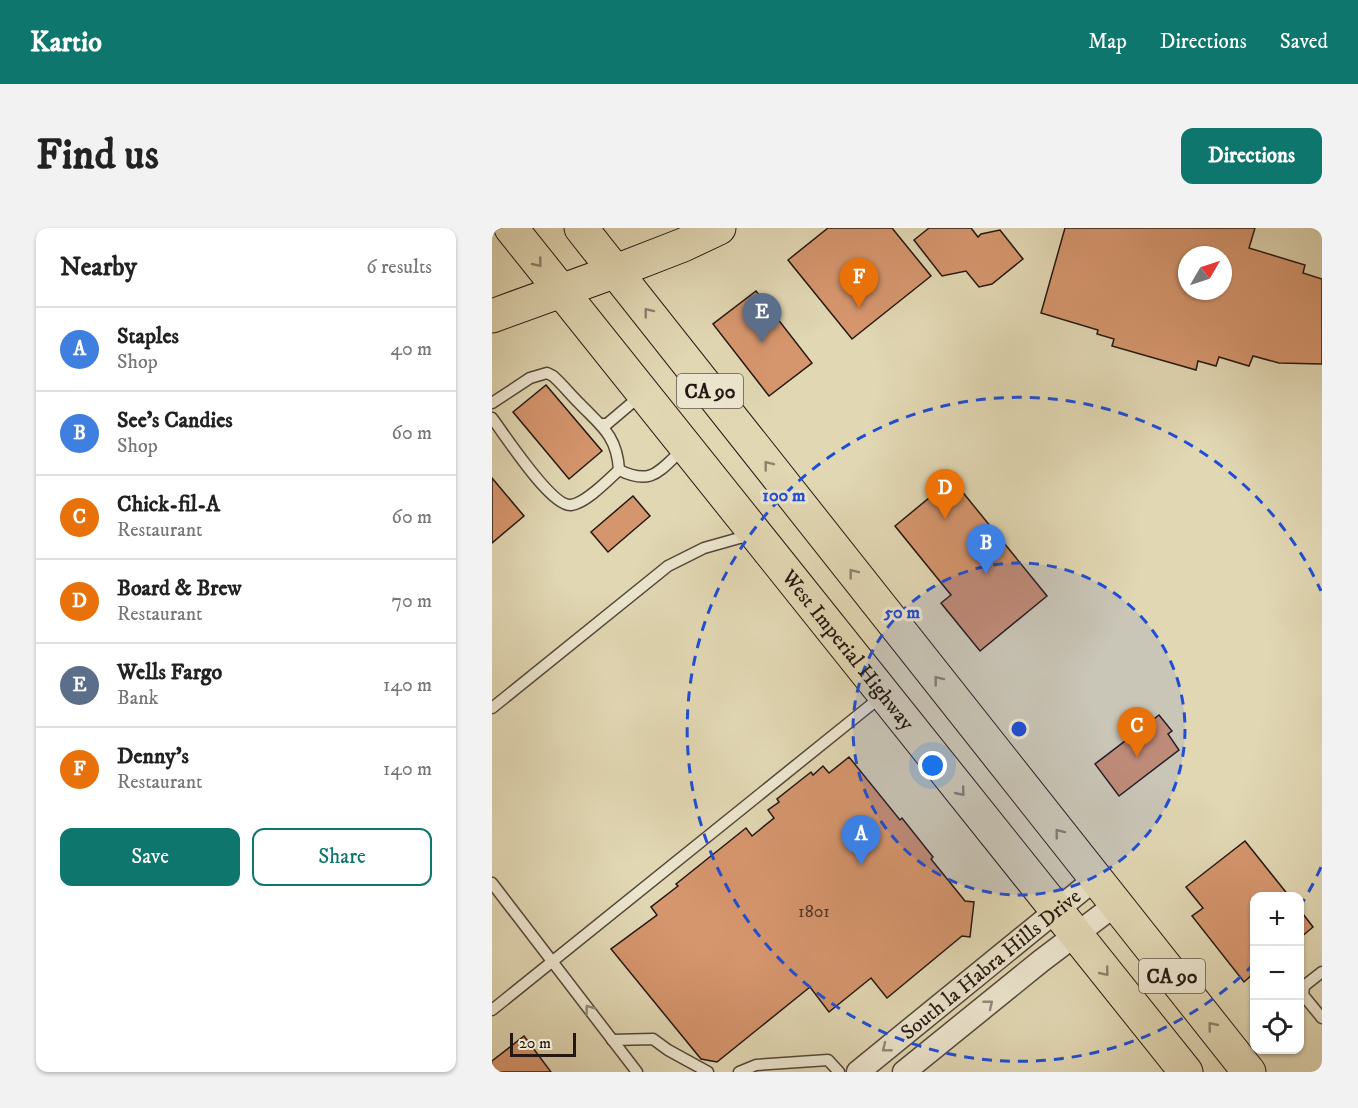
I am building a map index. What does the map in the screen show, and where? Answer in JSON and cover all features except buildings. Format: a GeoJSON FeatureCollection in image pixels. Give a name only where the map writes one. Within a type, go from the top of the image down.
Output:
{"type":"FeatureCollection","features":[{"type":"Feature","properties":{"kind":"main road","name":"CA 90"},"geometry":{"type":"LineString","coordinates":[[581,228],[1249,1072]]}},
{"type":"Feature","properties":{"kind":"main road"},"geometry":{"type":"LineString","coordinates":[[492,316],[616,271],[683,245],[719,228]]}},
{"type":"Feature","properties":{"kind":"main road","name":"West Imperial Highway"},"geometry":{"type":"LineString","coordinates":[[513,233],[1186,1072]]}},
{"type":"Feature","properties":{"kind":"street","name":"South la Habra Hills Drive"},"geometry":{"type":"LineString","coordinates":[[858,1072],[1095,879]]}},
{"type":"Feature","properties":{"kind":"street","name":"South la Habra Hills Drive"},"geometry":{"type":"LineString","coordinates":[[904,1072],[1116,905]]}},
{"type":"Feature","properties":{"kind":"lane"},"geometry":{"type":"LineString","coordinates":[[492,403],[530,378],[547,373],[561,383],[592,417],[602,424],[613,444],[619,470]]}},
{"type":"Feature","properties":{"kind":"lane"},"geometry":{"type":"LineString","coordinates":[[602,424],[607,424],[643,394]]}},
{"type":"Feature","properties":{"kind":"lane"},"geometry":{"type":"LineString","coordinates":[[492,418],[536,478],[557,501],[565,505],[573,505],[582,501],[619,470]]}},
{"type":"Feature","properties":{"kind":"lane"},"geometry":{"type":"LineString","coordinates":[[619,470],[635,478],[649,477],[686,447]]}},
{"type":"Feature","properties":{"kind":"lane"},"geometry":{"type":"LineString","coordinates":[[492,708],[668,566],[704,548],[754,534]]}},
{"type":"Feature","properties":{"kind":"lane"},"geometry":{"type":"LineString","coordinates":[[492,1010],[883,695]]}},
{"type":"Feature","properties":{"kind":"lane"},"geometry":{"type":"LineString","coordinates":[[492,883],[637,1072]]}},
{"type":"Feature","properties":{"kind":"lane"},"geometry":{"type":"LineString","coordinates":[[1322,972],[1304,986],[1303,995],[1322,1018]]}},
{"type":"Feature","properties":{"kind":"lane"},"geometry":{"type":"LineString","coordinates":[[612,1040],[653,1039],[708,1072]]}},
{"type":"Feature","properties":{"kind":"lane"},"geometry":{"type":"LineString","coordinates":[[740,1072],[756,1065],[828,1060],[838,1072]]}},
{"type":"Feature","properties":{"kind":"place","name":"Denny's"},"geometry":{"type":"Point","coordinates":[859,308]}},
{"type":"Feature","properties":{"kind":"place","name":"Wells Fargo"},"geometry":{"type":"Point","coordinates":[762,343]}},
{"type":"Feature","properties":{"kind":"place","name":"Board & Brew"},"geometry":{"type":"Point","coordinates":[945,519]}},
{"type":"Feature","properties":{"kind":"place","name":"See's Candies"},"geometry":{"type":"Point","coordinates":[986,574]}},
{"type":"Feature","properties":{"kind":"place","name":"Chick-fil-A"},"geometry":{"type":"Point","coordinates":[1137,757]}},
{"type":"Feature","properties":{"kind":"place","name":"Staples"},"geometry":{"type":"Point","coordinates":[861,865]}}]}
